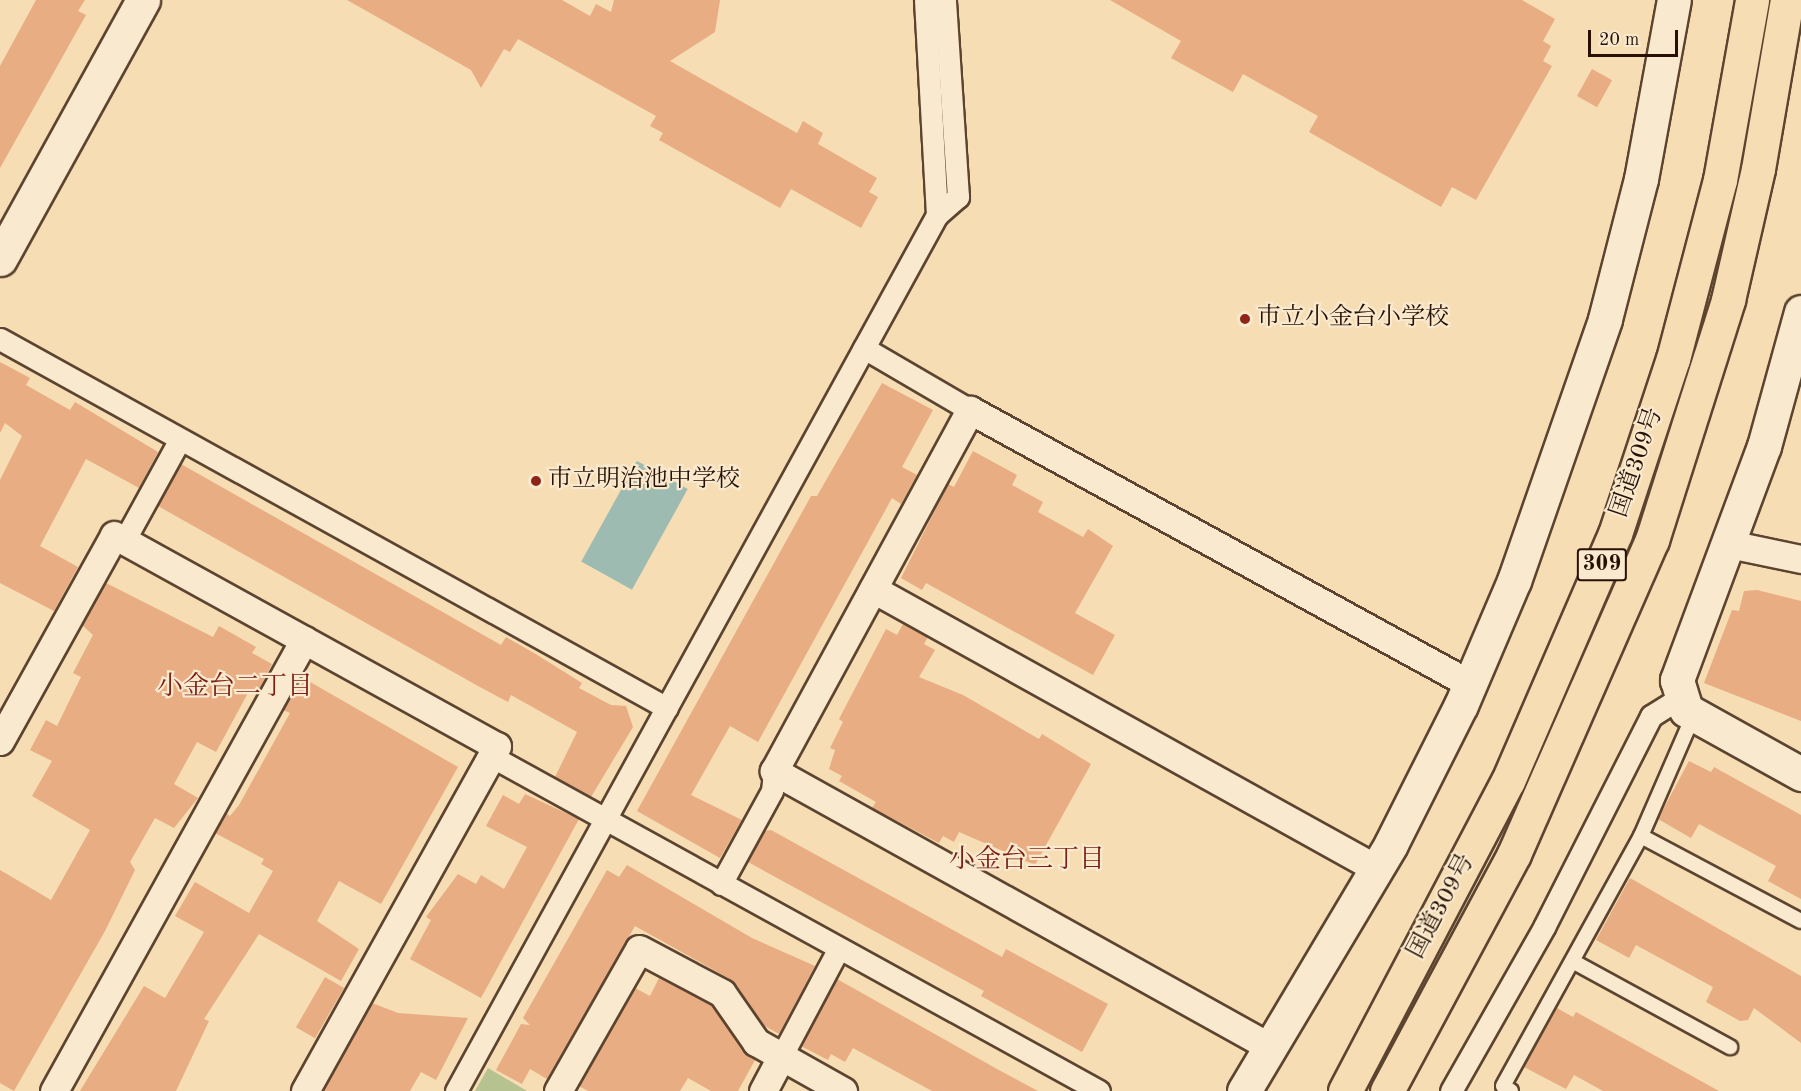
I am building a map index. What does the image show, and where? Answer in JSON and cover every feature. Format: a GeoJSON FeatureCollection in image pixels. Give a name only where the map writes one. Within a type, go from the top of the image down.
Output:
{"type":"FeatureCollection","features":[{"type":"Feature","properties":{"kind":"highway","name":"国道309号"},"geometry":{"type":"LineString","coordinates":[[1345,1091],[1513,771],[1614,534],[1673,359],[1720,180],[1752,0]]}},
{"type":"Feature","properties":{"kind":"highway","name":"国道309号"},"geometry":{"type":"LineString","coordinates":[[1387,1091],[1514,854],[1652,540],[1728,300],[1758,169],[1787,0]]}},
{"type":"Feature","properties":{"kind":"street"},"geometry":{"type":"LineString","coordinates":[[3,246],[143,0]]}},
{"type":"Feature","properties":{"kind":"street"},"geometry":{"type":"LineString","coordinates":[[925,0],[937,215]]}},
{"type":"Feature","properties":{"kind":"street"},"geometry":{"type":"LineString","coordinates":[[456,1091],[937,215],[958,197],[945,0]]}},
{"type":"Feature","properties":{"kind":"street"},"geometry":{"type":"LineString","coordinates":[[1244,1091],[1377,869],[1470,684],[1563,453],[1605,320],[1641,179],[1674,0]]}},
{"type":"Feature","properties":{"kind":"street"},"geometry":{"type":"LineString","coordinates":[[1801,312],[1797,347],[1729,544],[1677,680],[1688,706],[1801,774]]}},
{"type":"Feature","properties":{"kind":"street"},"geometry":{"type":"LineString","coordinates":[[0,339],[667,708]]}},
{"type":"Feature","properties":{"kind":"street"},"geometry":{"type":"LineString","coordinates":[[864,348],[970,410],[1470,684]]}},
{"type":"Feature","properties":{"kind":"street"},"geometry":{"type":"LineString","coordinates":[[721,884],[772,791],[774,771],[970,410]]}},
{"type":"Feature","properties":{"kind":"street"},"geometry":{"type":"LineString","coordinates":[[124,541],[180,439]]}},
{"type":"Feature","properties":{"kind":"street"},"geometry":{"type":"LineString","coordinates":[[0,741],[114,535],[497,746],[305,1091]]}},
{"type":"Feature","properties":{"kind":"street"},"geometry":{"type":"LineString","coordinates":[[1729,544],[1801,559]]}},
{"type":"Feature","properties":{"kind":"street"},"geometry":{"type":"LineString","coordinates":[[873,589],[1377,869]]}},
{"type":"Feature","properties":{"kind":"street"},"geometry":{"type":"LineString","coordinates":[[54,1091],[304,640]]}},
{"type":"Feature","properties":{"kind":"street"},"geometry":{"type":"LineString","coordinates":[[1451,1091],[1544,927],[1651,716],[1688,706]]}},
{"type":"Feature","properties":{"kind":"street"},"geometry":{"type":"LineString","coordinates":[[491,756],[1099,1091]]}},
{"type":"Feature","properties":{"kind":"street"},"geometry":{"type":"LineString","coordinates":[[774,771],[1270,1047]]}},
{"type":"Feature","properties":{"kind":"street"},"geometry":{"type":"LineString","coordinates":[[763,1091],[838,948]]}},
{"type":"Feature","properties":{"kind":"street"},"geometry":{"type":"LineString","coordinates":[[558,1091],[639,949],[722,993],[756,1042],[843,1091]]}},
{"type":"Feature","properties":{"kind":"lane"},"geometry":{"type":"LineString","coordinates":[[1512,1091],[1503,1086],[1574,962],[1641,836],[1688,706]]}},
{"type":"Feature","properties":{"kind":"lane"},"geometry":{"type":"LineString","coordinates":[[1641,836],[1801,921]]}},
{"type":"Feature","properties":{"kind":"lane"},"geometry":{"type":"LineString","coordinates":[[1574,962],[1730,1047]]}},
{"type":"Feature","properties":{"kind":"green space"},"geometry":{"type":"Polygon","coordinates":[[[488,1068],[527,1091],[475,1091],[488,1068]]]}},
{"type":"Feature","properties":{"kind":"water"},"geometry":{"type":"Polygon","coordinates":[[[637,461],[688,489],[632,590],[581,562],[637,461]]]}},
{"type":"Feature","properties":{"kind":"building"},"geometry":{"type":"Polygon","coordinates":[[[36,0],[85,0],[78,11],[86,15],[0,168],[0,66],[36,0]]]}},
{"type":"Feature","properties":{"kind":"building"},"geometry":{"type":"Polygon","coordinates":[[[347,0],[562,0],[590,16],[596,4],[611,12],[614,0],[720,0],[715,32],[670,61],[797,133],[803,121],[823,133],[818,144],[877,178],[869,192],[878,197],[861,228],[791,189],[780,208],[659,140],[663,133],[650,126],[656,116],[518,39],[510,52],[504,49],[481,88],[471,70],[347,0]]]}},
{"type":"Feature","properties":{"kind":"building"},"geometry":{"type":"Polygon","coordinates":[[[1110,0],[1522,0],[1555,19],[1543,41],[1551,46],[1543,61],[1552,66],[1476,200],[1452,187],[1441,207],[1309,132],[1318,116],[1243,74],[1233,92],[1171,58],[1181,41],[1110,0]]]}},
{"type":"Feature","properties":{"kind":"building"},"geometry":{"type":"Polygon","coordinates":[[[1592,69],[1612,80],[1597,107],[1577,96],[1592,69]]]}},
{"type":"Feature","properties":{"kind":"building"},"geometry":{"type":"Polygon","coordinates":[[[0,362],[30,378],[26,385],[70,410],[75,402],[158,452],[139,488],[86,459],[40,546],[78,567],[54,611],[0,583],[0,480],[22,436],[5,423],[0,433],[0,362]]]}},
{"type":"Feature","properties":{"kind":"building"},"geometry":{"type":"Polygon","coordinates":[[[882,383],[933,410],[902,467],[917,475],[901,504],[892,498],[758,742],[730,726],[691,795],[742,820],[720,858],[637,811],[811,496],[817,496],[882,383]]]}},
{"type":"Feature","properties":{"kind":"building"},"geometry":{"type":"Polygon","coordinates":[[[973,451],[1017,475],[1012,485],[1043,502],[1038,512],[1083,537],[1088,529],[1113,546],[1075,613],[1115,635],[1093,675],[926,583],[922,590],[901,578],[948,484],[954,487],[973,451]]]}},
{"type":"Feature","properties":{"kind":"building"},"geometry":{"type":"Polygon","coordinates":[[[181,464],[501,645],[506,637],[582,683],[579,688],[611,705],[626,706],[633,727],[591,797],[555,777],[577,732],[511,695],[508,702],[478,686],[158,506],[181,464]]]}},
{"type":"Feature","properties":{"kind":"building"},"geometry":{"type":"Polygon","coordinates":[[[106,583],[213,637],[219,626],[256,647],[252,653],[272,664],[256,695],[249,691],[216,752],[197,742],[174,784],[198,798],[174,828],[155,818],[130,862],[135,870],[105,931],[14,1091],[0,1083],[0,870],[51,900],[90,830],[32,796],[52,761],[30,750],[46,720],[57,726],[81,677],[73,673],[93,635],[82,625],[106,583]]]}},
{"type":"Feature","properties":{"kind":"building"},"geometry":{"type":"Polygon","coordinates":[[[1757,590],[1801,601],[1801,721],[1704,683],[1732,610],[1739,611],[1744,591],[1757,590]]]}},
{"type":"Feature","properties":{"kind":"building"},"geometry":{"type":"Polygon","coordinates":[[[903,624],[928,637],[924,644],[935,650],[919,677],[963,695],[1039,739],[1042,734],[1091,764],[1035,865],[959,832],[954,842],[943,836],[939,843],[872,808],[876,802],[839,781],[842,776],[829,769],[835,750],[830,748],[843,722],[839,719],[886,629],[897,635],[903,624]]]}},
{"type":"Feature","properties":{"kind":"building"},"geometry":{"type":"Polygon","coordinates":[[[305,679],[458,767],[381,904],[339,881],[317,921],[359,949],[341,981],[259,934],[204,1019],[209,1021],[176,1091],[80,1091],[144,986],[165,998],[204,932],[175,916],[195,882],[249,913],[273,871],[261,864],[264,859],[215,833],[226,813],[230,816],[239,805],[290,713],[283,710],[305,679]]]}},
{"type":"Feature","properties":{"kind":"building"},"geometry":{"type":"Polygon","coordinates":[[[1689,761],[1711,772],[1714,767],[1801,815],[1801,899],[1768,881],[1776,866],[1699,824],[1691,838],[1658,819],[1689,761]]]}},
{"type":"Feature","properties":{"kind":"building"},"geometry":{"type":"Polygon","coordinates":[[[525,794],[579,819],[481,998],[410,959],[431,920],[426,917],[458,874],[476,884],[481,875],[504,889],[527,847],[486,826],[503,795],[519,804],[525,794]]]}},
{"type":"Feature","properties":{"kind":"building"},"geometry":{"type":"Polygon","coordinates":[[[771,830],[1002,957],[1006,949],[1108,1004],[1082,1052],[981,996],[984,991],[748,862],[765,831],[771,830]]]}},
{"type":"Feature","properties":{"kind":"building"},"geometry":{"type":"Polygon","coordinates":[[[627,865],[752,938],[815,966],[779,1034],[763,1025],[730,979],[635,926],[547,1079],[530,1069],[522,1084],[496,1070],[521,1024],[530,1025],[523,1018],[607,870],[619,877],[627,865]]]}},
{"type":"Feature","properties":{"kind":"building"},"geometry":{"type":"Polygon","coordinates":[[[1630,878],[1801,976],[1801,1043],[1754,1008],[1748,1020],[1740,1021],[1706,1002],[1713,987],[1636,945],[1629,958],[1596,940],[1630,878]]]}},
{"type":"Feature","properties":{"kind":"building"},"geometry":{"type":"Polygon","coordinates":[[[325,977],[344,988],[315,1038],[296,1027],[325,977]]]}},
{"type":"Feature","properties":{"kind":"building"},"geometry":{"type":"Polygon","coordinates":[[[659,978],[711,1005],[755,1060],[738,1091],[711,1091],[688,1078],[680,1091],[588,1091],[579,1086],[635,988],[650,996],[659,978]]]}},
{"type":"Feature","properties":{"kind":"building"},"geometry":{"type":"Polygon","coordinates":[[[837,979],[1038,1091],[932,1091],[853,1048],[845,1062],[831,1054],[828,1060],[801,1046],[837,979]]]}},
{"type":"Feature","properties":{"kind":"building"},"geometry":{"type":"Polygon","coordinates":[[[372,1003],[398,1013],[468,1018],[436,1080],[421,1072],[410,1091],[323,1091],[372,1003]]]}},
{"type":"Feature","properties":{"kind":"building"},"geometry":{"type":"Polygon","coordinates":[[[1557,1008],[1573,1017],[1576,1012],[1719,1091],[1603,1091],[1574,1075],[1566,1089],[1524,1067],[1557,1008]]]}},
{"type":"Feature","properties":{"kind":"place","name":"市立小金台小学校"},"geometry":{"type":"Point","coordinates":[1245,319]}},
{"type":"Feature","properties":{"kind":"place","name":"市立明治池中学校"},"geometry":{"type":"Point","coordinates":[536,481]}},
{"type":"Feature","properties":{"kind":"district","name":"小金台二丁目"},"geometry":{"type":"Point","coordinates":[235,688]}},
{"type":"Feature","properties":{"kind":"district","name":"小金台三丁目"},"geometry":{"type":"Point","coordinates":[1027,861]}}]}
